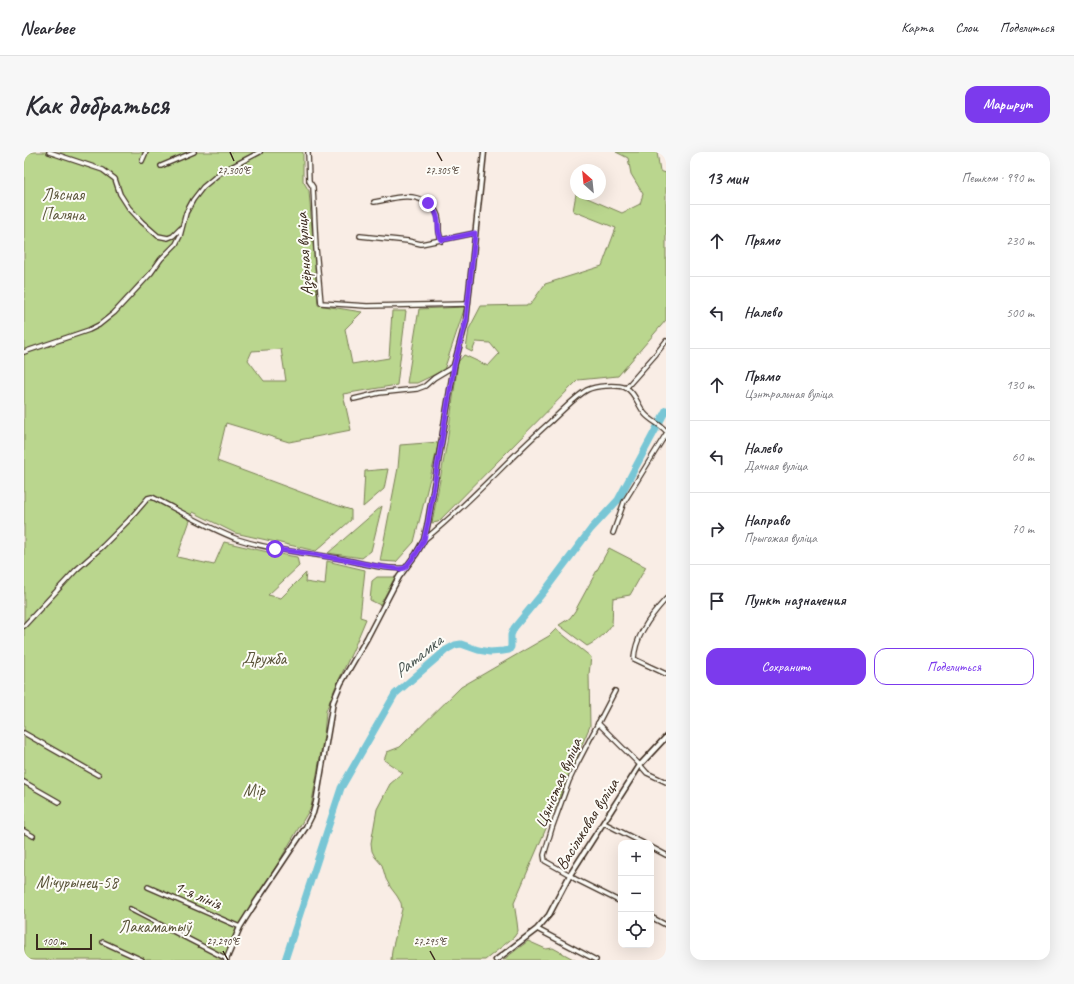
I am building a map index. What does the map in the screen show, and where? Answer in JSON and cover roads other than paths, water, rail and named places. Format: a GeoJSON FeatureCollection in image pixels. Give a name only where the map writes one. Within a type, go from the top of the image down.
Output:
{"type":"FeatureCollection","features":[{"type":"Feature","properties":{"kind":"street"},"geometry":{"type":"LineString","coordinates":[[49,152],[103,170],[115,179],[120,194],[129,208],[158,236],[168,238],[173,236],[182,227]]}},
{"type":"Feature","properties":{"kind":"street"},"geometry":{"type":"LineString","coordinates":[[142,161],[146,152]]}},
{"type":"Feature","properties":{"kind":"street"},"geometry":{"type":"LineString","coordinates":[[161,166],[194,152]]}},
{"type":"Feature","properties":{"kind":"street"},"geometry":{"type":"LineString","coordinates":[[24,352],[90,330],[107,320],[146,279],[161,259],[176,244],[180,236],[186,213],[203,187],[220,173],[260,152]]}},
{"type":"Feature","properties":{"kind":"street","name":"Азёрная вуліца"},"geometry":{"type":"LineString","coordinates":[[308,152],[309,181],[313,188],[321,303],[367,306],[468,304]]}},
{"type":"Feature","properties":{"kind":"street"},"geometry":{"type":"LineString","coordinates":[[130,909],[225,959],[240,927],[310,820],[316,802],[333,702],[337,690],[367,638],[393,588],[424,540],[454,366],[466,321],[484,152]]}},
{"type":"Feature","properties":{"kind":"street"},"geometry":{"type":"LineString","coordinates":[[374,202],[407,196],[421,199],[434,208],[438,219],[438,234],[442,240]]}},
{"type":"Feature","properties":{"kind":"street"},"geometry":{"type":"LineString","coordinates":[[360,236],[408,241],[421,244],[475,233]]}},
{"type":"Feature","properties":{"kind":"street"},"geometry":{"type":"LineString","coordinates":[[626,388],[666,341]]}},
{"type":"Feature","properties":{"kind":"street"},"geometry":{"type":"LineString","coordinates":[[354,399],[379,393],[417,389],[425,386],[443,372],[454,366]]}},
{"type":"Feature","properties":{"kind":"street"},"geometry":{"type":"LineString","coordinates":[[424,540],[454,515],[532,438],[586,391],[596,387],[618,386],[626,388],[634,396],[645,414],[665,429]]}},
{"type":"Feature","properties":{"kind":"street"},"geometry":{"type":"LineString","coordinates":[[612,533],[624,502],[666,434]]}},
{"type":"Feature","properties":{"kind":"street"},"geometry":{"type":"LineString","coordinates":[[24,626],[76,570],[103,546],[148,498],[152,496],[202,523],[236,538],[257,545],[368,565],[395,569],[405,568]]}},
{"type":"Feature","properties":{"kind":"street"},"geometry":{"type":"LineString","coordinates":[[666,599],[653,614],[641,635],[634,652],[634,659],[666,674]]}},
{"type":"Feature","properties":{"kind":"street","name":"Цяністая вуліца"},"geometry":{"type":"LineString","coordinates":[[570,875],[545,861],[544,855],[552,828],[572,775],[615,691]]}},
{"type":"Feature","properties":{"kind":"street"},"geometry":{"type":"LineString","coordinates":[[598,724],[647,773],[666,782]]}},
{"type":"Feature","properties":{"kind":"street"},"geometry":{"type":"LineString","coordinates":[[24,733],[98,775]]}},
{"type":"Feature","properties":{"kind":"street","name":"Васільковая вуліца"},"geometry":{"type":"LineString","coordinates":[[496,960],[536,929],[549,915],[570,875],[640,765],[666,737]]}},
{"type":"Feature","properties":{"kind":"street"},"geometry":{"type":"LineString","coordinates":[[24,782],[59,802]]}},
{"type":"Feature","properties":{"kind":"street"},"geometry":{"type":"LineString","coordinates":[[604,823],[637,840]]}},
{"type":"Feature","properties":{"kind":"street"},"geometry":{"type":"LineString","coordinates":[[24,832],[33,836]]}},
{"type":"Feature","properties":{"kind":"street"},"geometry":{"type":"LineString","coordinates":[[654,849],[666,855]]}},
{"type":"Feature","properties":{"kind":"street"},"geometry":{"type":"LineString","coordinates":[[570,875],[618,900]]}},
{"type":"Feature","properties":{"kind":"street","name":"1-я лінія"},"geometry":{"type":"LineString","coordinates":[[148,887],[240,927]]}},
{"type":"Feature","properties":{"kind":"street"},"geometry":{"type":"LineString","coordinates":[[654,919],[666,925]]}},
{"type":"Feature","properties":{"kind":"street"},"geometry":{"type":"LineString","coordinates":[[536,929],[596,960]]}},
{"type":"Feature","properties":{"kind":"street"},"geometry":{"type":"LineString","coordinates":[[103,942],[142,960]]}},
{"type":"Feature","properties":{"kind":"waterway","name":"Ратамка"},"geometry":{"type":"LineString","coordinates":[[285,960],[341,788],[395,694],[446,650],[455,645],[461,644],[478,650],[490,652],[509,650],[511,647],[511,635],[514,628],[546,589],[591,529],[618,500],[666,410]]}},
{"type":"Feature","properties":{"kind":"park label","name":"Лясная Паляна"},"geometry":{"type":"Point","coordinates":[63,204]}},
{"type":"Feature","properties":{"kind":"park label","name":"Дружба"},"geometry":{"type":"Point","coordinates":[264,658]}},
{"type":"Feature","properties":{"kind":"park label","name":"Мір"},"geometry":{"type":"Point","coordinates":[254,790]}},
{"type":"Feature","properties":{"kind":"park label","name":"Мічурынец-58"},"geometry":{"type":"Point","coordinates":[77,882]}},
{"type":"Feature","properties":{"kind":"park label","name":"Лакаматыў"},"geometry":{"type":"Point","coordinates":[155,926]}}]}
